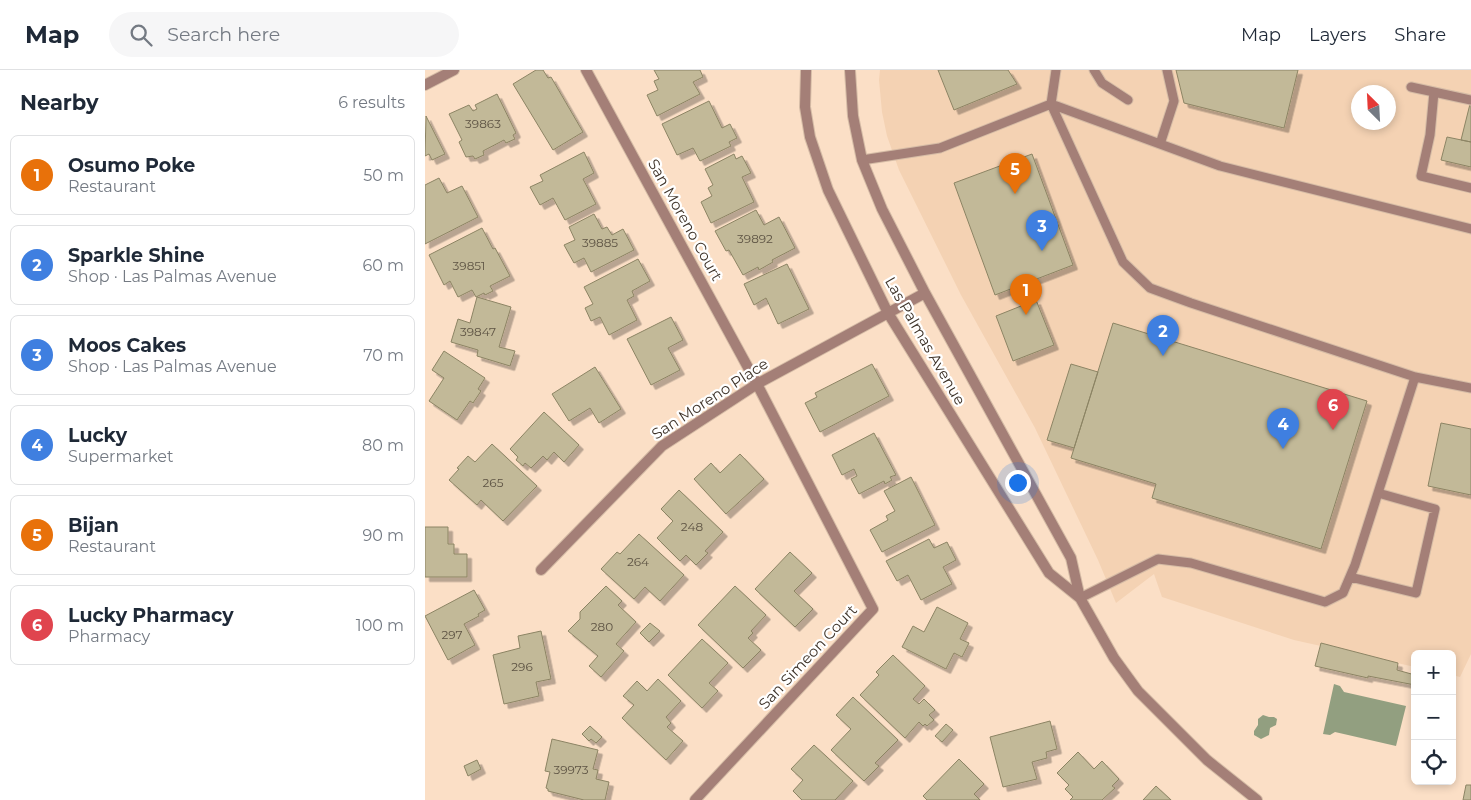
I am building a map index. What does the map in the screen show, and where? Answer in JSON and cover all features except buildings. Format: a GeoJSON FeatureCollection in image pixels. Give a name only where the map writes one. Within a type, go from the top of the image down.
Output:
{"type":"FeatureCollection","features":[{"type":"Feature","properties":{"kind":"street"},"geometry":{"type":"LineString","coordinates":[[425,84],[454,70]]}},
{"type":"Feature","properties":{"kind":"street","name":"San Moreno Court"},"geometry":{"type":"LineString","coordinates":[[586,70],[757,384]]}},
{"type":"Feature","properties":{"kind":"street","name":"Las Palmas Avenue"},"geometry":{"type":"LineString","coordinates":[[806,70],[805,107],[810,137],[828,190],[888,313],[1049,574],[1079,598]]}},
{"type":"Feature","properties":{"kind":"street","name":"Las Palmas Avenue"},"geometry":{"type":"LineString","coordinates":[[850,70],[853,116],[862,160],[882,209],[925,293],[1071,558],[1079,598],[1114,658],[1138,691],[1246,796],[1257,800]]}},
{"type":"Feature","properties":{"kind":"street","name":"San Moreno Place"},"geometry":{"type":"LineString","coordinates":[[541,570],[662,446],[757,384],[925,293]]}},
{"type":"Feature","properties":{"kind":"street","name":"San Simeon Court"},"geometry":{"type":"LineString","coordinates":[[695,800],[873,609],[757,384]]}},
{"type":"Feature","properties":{"kind":"lane"},"geometry":{"type":"LineString","coordinates":[[1056,70],[1051,104],[1123,262],[1150,288],[1415,377],[1471,388]]}},
{"type":"Feature","properties":{"kind":"lane"},"geometry":{"type":"LineString","coordinates":[[1094,70],[1102,83],[1128,100]]}},
{"type":"Feature","properties":{"kind":"lane"},"geometry":{"type":"LineString","coordinates":[[1160,144],[1174,101],[1167,70]]}},
{"type":"Feature","properties":{"kind":"lane"},"geometry":{"type":"LineString","coordinates":[[1411,87],[1471,100]]}},
{"type":"Feature","properties":{"kind":"lane"},"geometry":{"type":"LineString","coordinates":[[1434,92],[1430,135],[1421,176],[1471,188]]}},
{"type":"Feature","properties":{"kind":"lane"},"geometry":{"type":"LineString","coordinates":[[862,160],[927,151],[951,144],[1051,104],[1220,166],[1471,229]]}},
{"type":"Feature","properties":{"kind":"lane"},"geometry":{"type":"LineString","coordinates":[[1079,598],[1158,558],[1191,563],[1325,602],[1343,593],[1378,493],[1415,377]]}},
{"type":"Feature","properties":{"kind":"lane"},"geometry":{"type":"LineString","coordinates":[[1350,577],[1416,593],[1435,509],[1378,493]]}},
{"type":"Feature","properties":{"kind":"shaded area"},"geometry":{"type":"Polygon","coordinates":[[[880,70],[1471,70],[1471,654],[1460,677],[1456,676],[1456,650],[1411,650],[1411,666],[1294,640],[1162,597],[1154,574],[1116,603],[1098,560],[1035,428],[961,295],[899,170],[887,136],[882,112],[880,70]]]}},
{"type":"Feature","properties":{"kind":"shaded area"},"geometry":{"type":"Polygon","coordinates":[[[1334,684],[1340,686],[1344,692],[1406,706],[1396,746],[1335,732],[1330,735],[1323,734],[1334,684]]]}},
{"type":"Feature","properties":{"kind":"shaded area"},"geometry":{"type":"Polygon","coordinates":[[[1263,715],[1277,719],[1276,725],[1270,728],[1269,735],[1261,739],[1254,735],[1254,731],[1258,725],[1258,719],[1263,715]]]}},
{"type":"Feature","properties":{"kind":"place","name":"Bijan"},"geometry":{"type":"Point","coordinates":[1015,194]}},
{"type":"Feature","properties":{"kind":"place","name":"Moos Cakes"},"geometry":{"type":"Point","coordinates":[1042,251]}},
{"type":"Feature","properties":{"kind":"place","name":"Osumo Poke"},"geometry":{"type":"Point","coordinates":[1026,315]}},
{"type":"Feature","properties":{"kind":"place","name":"Sparkle Shine"},"geometry":{"type":"Point","coordinates":[1163,356]}},
{"type":"Feature","properties":{"kind":"place","name":"Lucky Pharmacy"},"geometry":{"type":"Point","coordinates":[1333,430]}},
{"type":"Feature","properties":{"kind":"place","name":"Lucky"},"geometry":{"type":"Point","coordinates":[1283,449]}}]}
